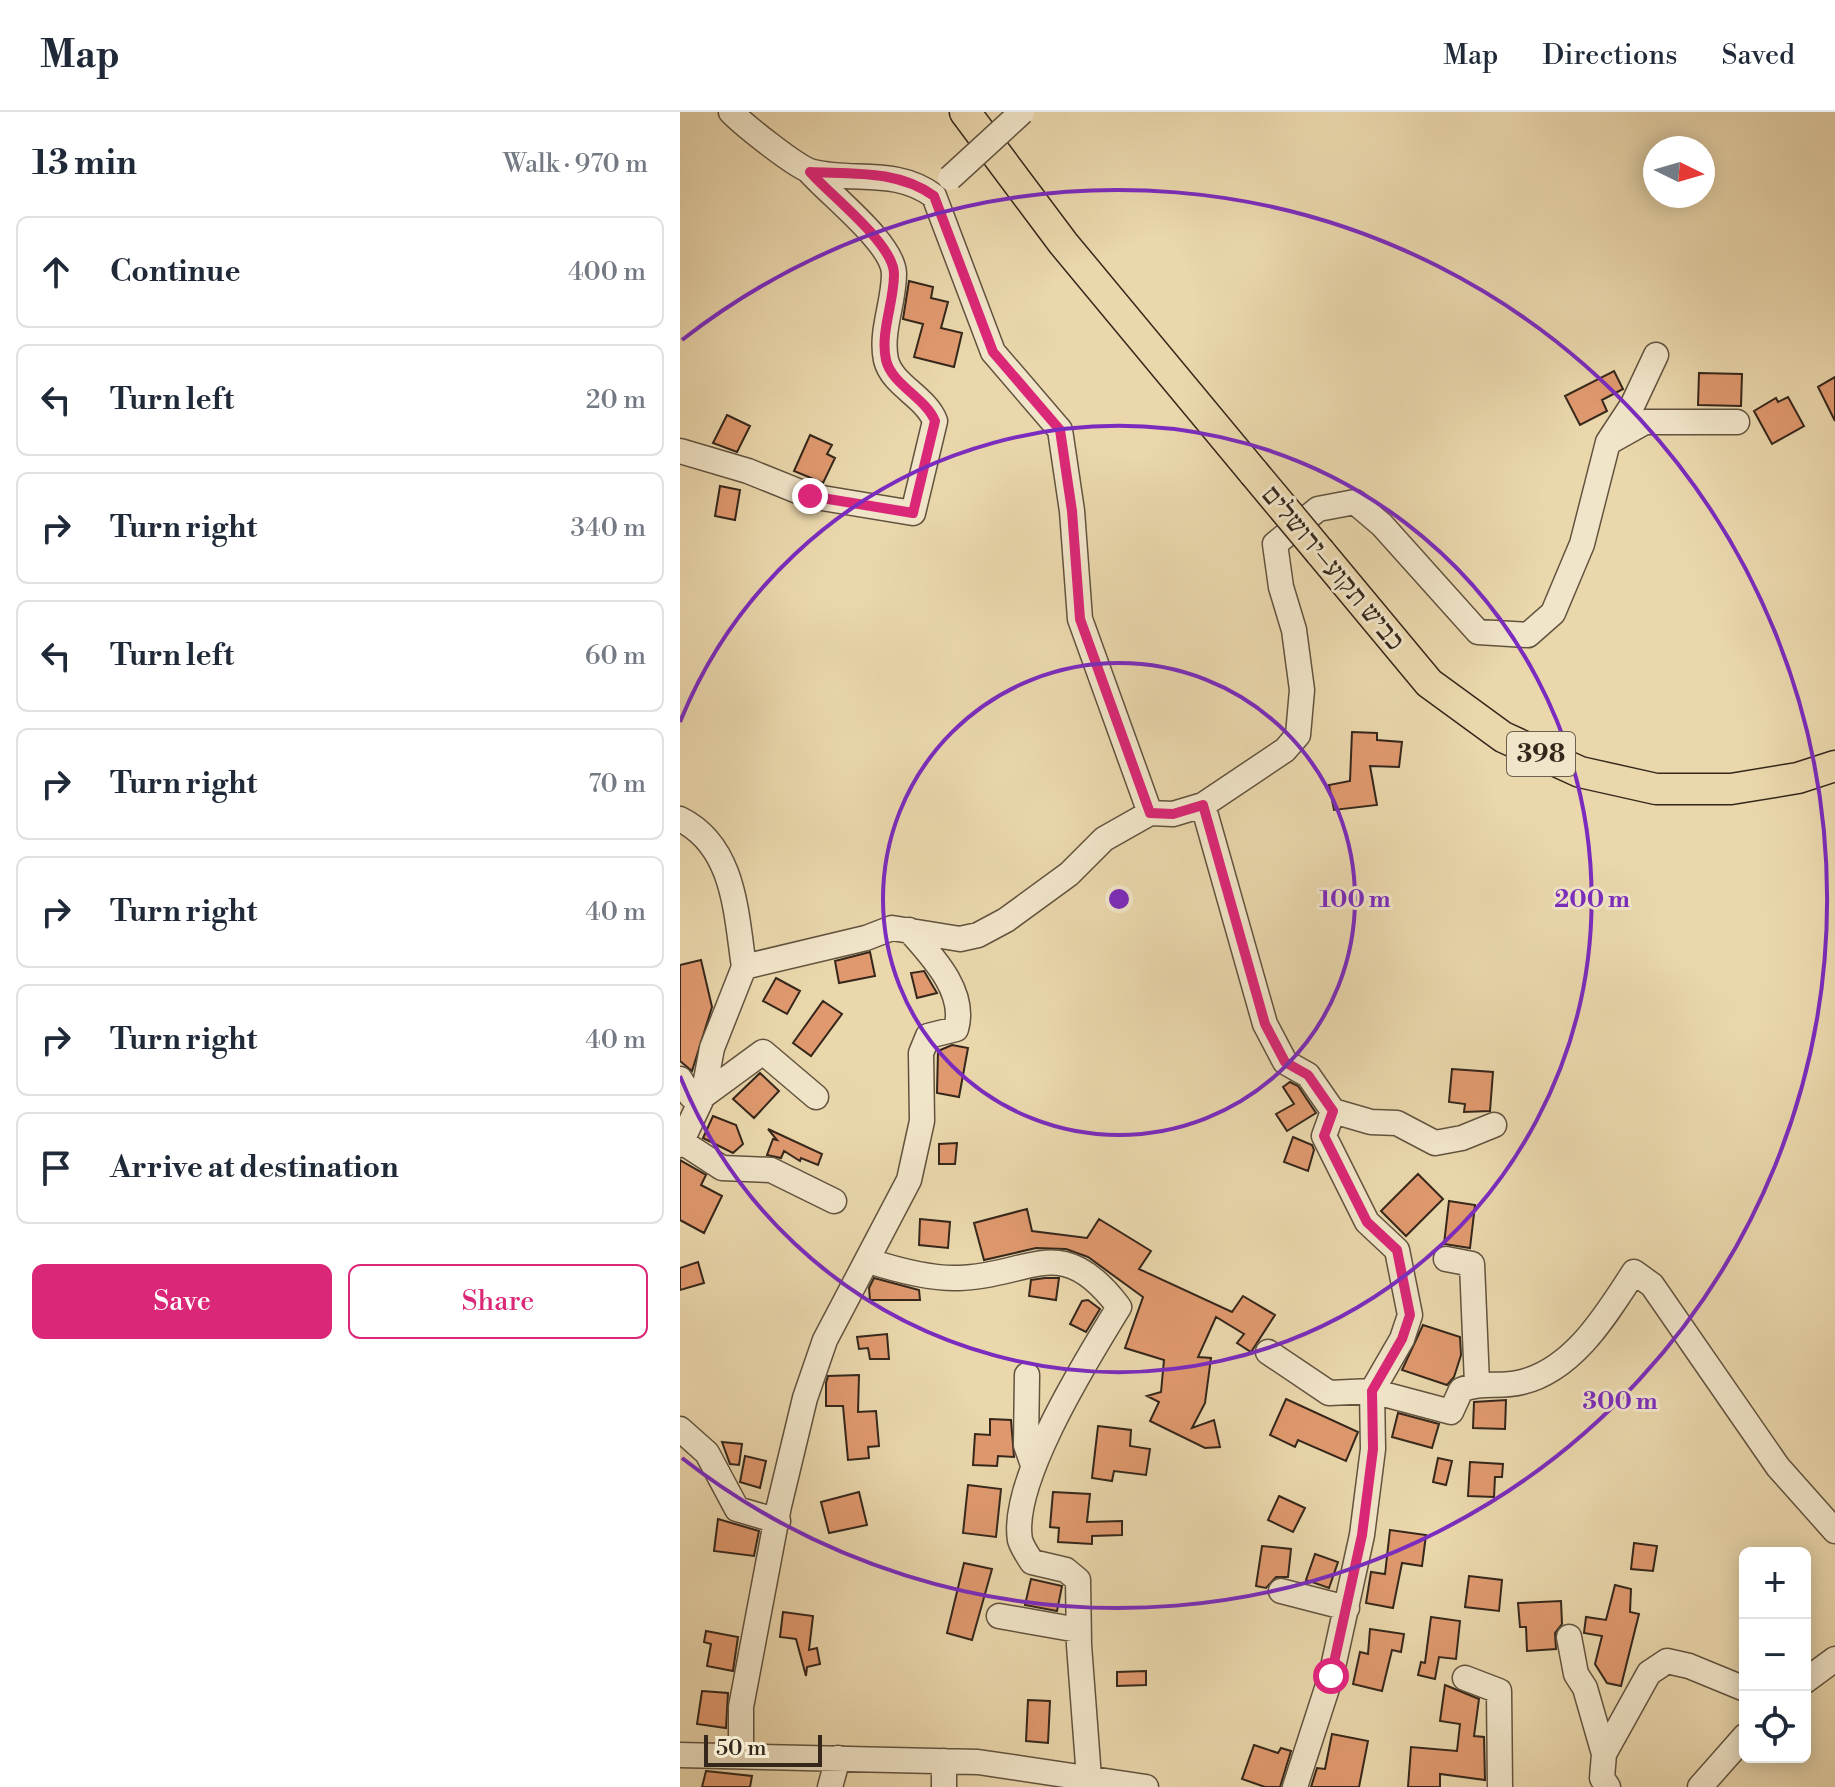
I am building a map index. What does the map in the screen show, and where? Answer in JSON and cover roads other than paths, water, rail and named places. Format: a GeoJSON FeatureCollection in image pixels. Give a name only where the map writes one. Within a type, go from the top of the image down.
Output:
{"type":"FeatureCollection","features":[{"type":"Feature","properties":{"kind":"main road","name":"כביש תקוע–ירושלים"},"geometry":{"type":"LineString","coordinates":[[965,112],[1063,243],[1429,683],[1503,737],[1580,772],[1656,789],[1731,789],[1798,778],[1835,766]]}},
{"type":"Feature","properties":{"kind":"street"},"geometry":{"type":"LineString","coordinates":[[680,451],[748,471],[810,496],[913,513],[935,421],[931,410],[908,390],[886,362],[886,330],[894,270],[886,250],[810,172],[731,112]]}},
{"type":"Feature","properties":{"kind":"street"},"geometry":{"type":"LineString","coordinates":[[810,172],[897,177],[920,186],[942,187],[1022,112]]}},
{"type":"Feature","properties":{"kind":"street"},"geometry":{"type":"LineString","coordinates":[[942,187],[993,352],[1060,430],[1072,511],[1080,619],[1150,813]]}},
{"type":"Feature","properties":{"kind":"street"},"geometry":{"type":"LineString","coordinates":[[744,967],[866,938],[892,928],[960,939],[978,935],[1006,920],[1069,874],[1104,839],[1150,813],[1173,814],[1203,805],[1285,750],[1298,735],[1302,690],[1275,544],[1318,509],[1355,502],[1382,525],[1478,632],[1528,635],[1553,613],[1582,544],[1608,442],[1633,404],[1656,355]]}},
{"type":"Feature","properties":{"kind":"street"},"geometry":{"type":"LineString","coordinates":[[1608,442],[1645,422],[1737,422]]}},
{"type":"Feature","properties":{"kind":"street"},"geometry":{"type":"LineString","coordinates":[[1203,805],[1265,1024],[1285,1062],[1308,1075],[1333,1111],[1371,1122],[1397,1123],[1435,1143],[1462,1138],[1494,1125]]}},
{"type":"Feature","properties":{"kind":"street"},"geometry":{"type":"LineString","coordinates":[[680,819],[713,845],[731,881],[744,967],[712,1048],[703,1096],[681,1143],[722,1168],[771,1170],[834,1201]]}},
{"type":"Feature","properties":{"kind":"street"},"geometry":{"type":"LineString","coordinates":[[741,1756],[741,1707],[805,1398],[825,1340],[909,1180],[922,1121],[921,1053],[928,1036],[956,1029],[959,1019],[956,995],[947,978],[909,930]]}},
{"type":"Feature","properties":{"kind":"street"},"geometry":{"type":"LineString","coordinates":[[680,1079],[691,1096],[703,1096],[763,1052],[816,1097]]}},
{"type":"Feature","properties":{"kind":"street"},"geometry":{"type":"LineString","coordinates":[[1295,1787],[1331,1676],[1362,1535],[1371,1463],[1372,1391],[1402,1339],[1410,1315],[1397,1250],[1367,1222],[1324,1136],[1333,1111]]}},
{"type":"Feature","properties":{"kind":"street"},"geometry":{"type":"LineString","coordinates":[[1446,1259],[1472,1264],[1477,1383]]}},
{"type":"Feature","properties":{"kind":"street"},"geometry":{"type":"LineString","coordinates":[[869,1261],[895,1269],[960,1278],[1048,1262],[1092,1274],[1119,1307],[1083,1367],[1033,1465],[1020,1541],[1032,1562],[1066,1570],[1078,1580],[1078,1630],[1089,1778]]}},
{"type":"Feature","properties":{"kind":"street"},"geometry":{"type":"LineString","coordinates":[[1268,1352],[1329,1393],[1372,1391],[1451,1412],[1461,1390],[1477,1383],[1508,1386],[1542,1377],[1598,1328],[1634,1272],[1652,1285],[1778,1467],[1835,1531]]}},
{"type":"Feature","properties":{"kind":"street"},"geometry":{"type":"LineString","coordinates":[[1027,1375],[1026,1445],[1033,1465]]}},
{"type":"Feature","properties":{"kind":"street"},"geometry":{"type":"LineString","coordinates":[[680,1429],[707,1453],[737,1509],[778,1521]]}},
{"type":"Feature","properties":{"kind":"street"},"geometry":{"type":"LineString","coordinates":[[1281,1591],[1347,1608]]}},
{"type":"Feature","properties":{"kind":"street"},"geometry":{"type":"LineString","coordinates":[[999,1616],[1078,1630]]}},
{"type":"Feature","properties":{"kind":"street"},"geometry":{"type":"LineString","coordinates":[[1569,1637],[1576,1674],[1585,1688],[1604,1754],[1602,1778],[1608,1787]]}},
{"type":"Feature","properties":{"kind":"street"},"geometry":{"type":"LineString","coordinates":[[1811,1677],[1835,1659]]}},
{"type":"Feature","properties":{"kind":"street"},"geometry":{"type":"LineString","coordinates":[[1604,1754],[1649,1673],[1667,1661],[1689,1666],[1739,1687]]}},
{"type":"Feature","properties":{"kind":"street"},"geometry":{"type":"LineString","coordinates":[[1465,1678],[1499,1691],[1500,1787]]}},
{"type":"Feature","properties":{"kind":"street"},"geometry":{"type":"LineString","coordinates":[[1700,1787],[1739,1743]]}},
{"type":"Feature","properties":{"kind":"street"},"geometry":{"type":"LineString","coordinates":[[680,1755],[978,1762],[1146,1787]]}},
{"type":"Feature","properties":{"kind":"street"},"geometry":{"type":"LineString","coordinates":[[830,1787],[838,1758]]}},
{"type":"Feature","properties":{"kind":"street"},"geometry":{"type":"LineString","coordinates":[[944,1761],[944,1787]]}}]}
